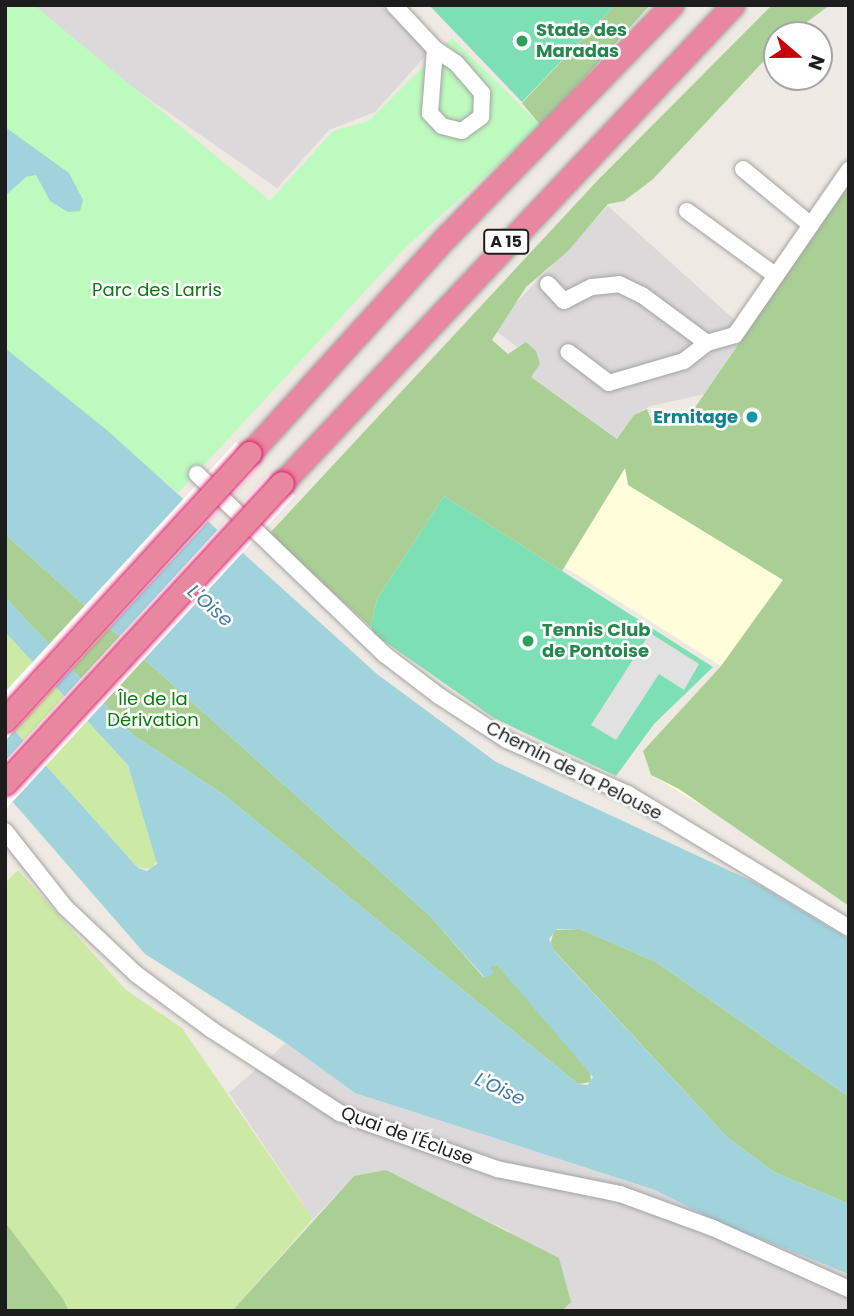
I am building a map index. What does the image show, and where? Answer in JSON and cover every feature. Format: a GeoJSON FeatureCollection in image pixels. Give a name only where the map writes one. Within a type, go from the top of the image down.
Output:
{"type":"FeatureCollection","features":[{"type":"Feature","properties":{"kind":"highway","name":"A 15"},"geometry":{"type":"LineString","coordinates":[[5,720],[448,235],[672,5]]}},
{"type":"Feature","properties":{"kind":"highway","name":"A 15"},"geometry":{"type":"LineString","coordinates":[[5,783],[282,482],[733,5]]}},
{"type":"Feature","properties":{"kind":"street"},"geometry":{"type":"LineString","coordinates":[[394,5],[435,49],[456,63],[482,93],[481,117],[462,131],[442,127],[430,113],[435,49]]}},
{"type":"Feature","properties":{"kind":"street"},"geometry":{"type":"LineString","coordinates":[[743,169],[811,225]]}},
{"type":"Feature","properties":{"kind":"street"},"geometry":{"type":"LineString","coordinates":[[569,352],[609,383],[684,361],[707,343],[734,335],[849,170]]}},
{"type":"Feature","properties":{"kind":"street"},"geometry":{"type":"LineString","coordinates":[[687,211],[776,276]]}},
{"type":"Feature","properties":{"kind":"street"},"geometry":{"type":"LineString","coordinates":[[548,284],[564,301],[592,287],[620,284],[642,295],[707,343]]}},
{"type":"Feature","properties":{"kind":"street","name":"Chemin de la Pelouse"},"geometry":{"type":"LineString","coordinates":[[197,474],[384,654],[453,705],[507,740],[628,794],[849,928]]}},
{"type":"Feature","properties":{"kind":"street","name":"Quai de l'Écluse"},"geometry":{"type":"LineString","coordinates":[[5,831],[65,907],[136,974],[212,1030],[340,1113],[497,1168],[620,1194],[713,1228],[849,1289]]}},
{"type":"Feature","properties":{"kind":"shaded area"},"geometry":{"type":"Polygon","coordinates":[[[30,5],[381,5],[428,53],[375,112],[329,130],[277,188],[90,58],[30,5]]]}},
{"type":"Feature","properties":{"kind":"shaded area"},"geometry":{"type":"Polygon","coordinates":[[[849,183],[849,894],[651,775],[643,751],[721,666],[563,566],[626,466],[661,420],[668,426],[685,422],[849,183]]]}},
{"type":"Feature","properties":{"kind":"shaded area"},"geometry":{"type":"Polygon","coordinates":[[[608,206],[747,331],[705,394],[650,406],[634,415],[618,439],[531,377],[540,364],[492,328],[608,206]]]}},
{"type":"Feature","properties":{"kind":"shaded area"},"geometry":{"type":"Polygon","coordinates":[[[650,633],[699,664],[684,690],[659,674],[616,740],[591,725],[650,633]]]}},
{"type":"Feature","properties":{"kind":"shaded area"},"geometry":{"type":"Polygon","coordinates":[[[286,1043],[355,1093],[655,1190],[720,1223],[849,1274],[849,1311],[562,1311],[571,1301],[508,1230],[447,1202],[354,1176],[313,1219],[229,1093],[286,1043]]]}},
{"type":"Feature","properties":{"kind":"green space","name":"Parc des Larris"},"geometry":{"type":"Polygon","coordinates":[[[5,5],[34,5],[270,201],[333,131],[369,121],[452,38],[541,126],[406,247],[178,493],[5,348],[5,5]]]}},
{"type":"Feature","properties":{"kind":"green space","name":"Stade des Maradas"},"geometry":{"type":"Polygon","coordinates":[[[429,5],[615,5],[522,102],[429,5]]]}},
{"type":"Feature","properties":{"kind":"green space"},"geometry":{"type":"Polygon","coordinates":[[[615,5],[650,5],[541,126],[522,103],[615,5]]]}},
{"type":"Feature","properties":{"kind":"green space"},"geometry":{"type":"Polygon","coordinates":[[[772,5],[830,5],[808,21],[763,21],[763,62],[652,180],[624,201],[608,204],[568,251],[526,287],[492,340],[508,354],[526,342],[536,351],[540,364],[531,377],[617,439],[634,415],[647,409],[653,424],[661,420],[668,426],[685,422],[849,183],[849,906],[679,789],[651,775],[643,751],[721,666],[783,580],[628,485],[625,468],[562,571],[444,496],[377,599],[371,627],[269,534],[597,181],[772,5]]]}},
{"type":"Feature","properties":{"kind":"green space","name":"Tennis Club de Pontoise"},"geometry":{"type":"Polygon","coordinates":[[[444,496],[713,667],[654,724],[616,776],[494,718],[374,634],[371,627],[377,599],[444,496]]]}},
{"type":"Feature","properties":{"kind":"green space","name":"Île de la Dérivation"},"geometry":{"type":"Polygon","coordinates":[[[5,534],[430,916],[484,978],[489,967],[494,963],[498,966],[590,1069],[591,1082],[578,1084],[223,794],[133,735],[5,597],[5,534]]]}},
{"type":"Feature","properties":{"kind":"green space","name":"Île de la Dérivation"},"geometry":{"type":"Polygon","coordinates":[[[5,632],[128,765],[157,859],[153,869],[138,868],[5,720],[5,632]]]}},
{"type":"Feature","properties":{"kind":"green space"},"geometry":{"type":"Polygon","coordinates":[[[18,870],[126,990],[182,1028],[313,1219],[232,1311],[69,1311],[5,1222],[5,883],[18,870]]]}},
{"type":"Feature","properties":{"kind":"green space"},"geometry":{"type":"Polygon","coordinates":[[[580,929],[656,962],[849,1097],[849,1204],[774,1172],[728,1138],[550,946],[554,930],[580,929]]]}},
{"type":"Feature","properties":{"kind":"green space"},"geometry":{"type":"Polygon","coordinates":[[[386,1170],[559,1258],[571,1302],[562,1311],[232,1311],[354,1176],[386,1170]]]}},
{"type":"Feature","properties":{"kind":"green space"},"geometry":{"type":"Polygon","coordinates":[[[5,1222],[63,1299],[69,1311],[5,1311],[5,1222]]]}},
{"type":"Feature","properties":{"kind":"water"},"geometry":{"type":"Polygon","coordinates":[[[5,127],[69,173],[83,200],[80,211],[68,212],[50,201],[36,175],[26,177],[5,196],[5,127]]]}},
{"type":"Feature","properties":{"kind":"water","name":"L'Oise"},"geometry":{"type":"Polygon","coordinates":[[[5,348],[108,431],[377,674],[496,762],[756,883],[849,939],[849,1097],[656,962],[580,929],[557,929],[549,939],[555,952],[728,1138],[774,1172],[849,1204],[849,1274],[720,1223],[655,1190],[355,1093],[286,1043],[145,954],[5,793],[5,720],[138,868],[147,871],[157,864],[128,765],[5,632],[5,597],[133,735],[223,794],[578,1084],[588,1085],[593,1077],[498,966],[490,966],[494,973],[485,978],[430,916],[5,534],[5,348]]]}},
{"type":"Feature","properties":{"kind":"pier"},"geometry":{"type":"Polygon","coordinates":[[[236,442],[260,465],[5,741],[5,692],[236,442]]]}},
{"type":"Feature","properties":{"kind":"pier"},"geometry":{"type":"Polygon","coordinates":[[[270,473],[295,496],[5,810],[5,761],[270,473]]]}},
{"type":"Feature","properties":{"kind":"place","name":"Stade des Maradas"},"geometry":{"type":"Point","coordinates":[522,41]}},
{"type":"Feature","properties":{"kind":"place","name":"Ermitage"},"geometry":{"type":"Point","coordinates":[752,417]}},
{"type":"Feature","properties":{"kind":"place","name":"Tennis Club de Pontoise"},"geometry":{"type":"Point","coordinates":[528,641]}}]}
